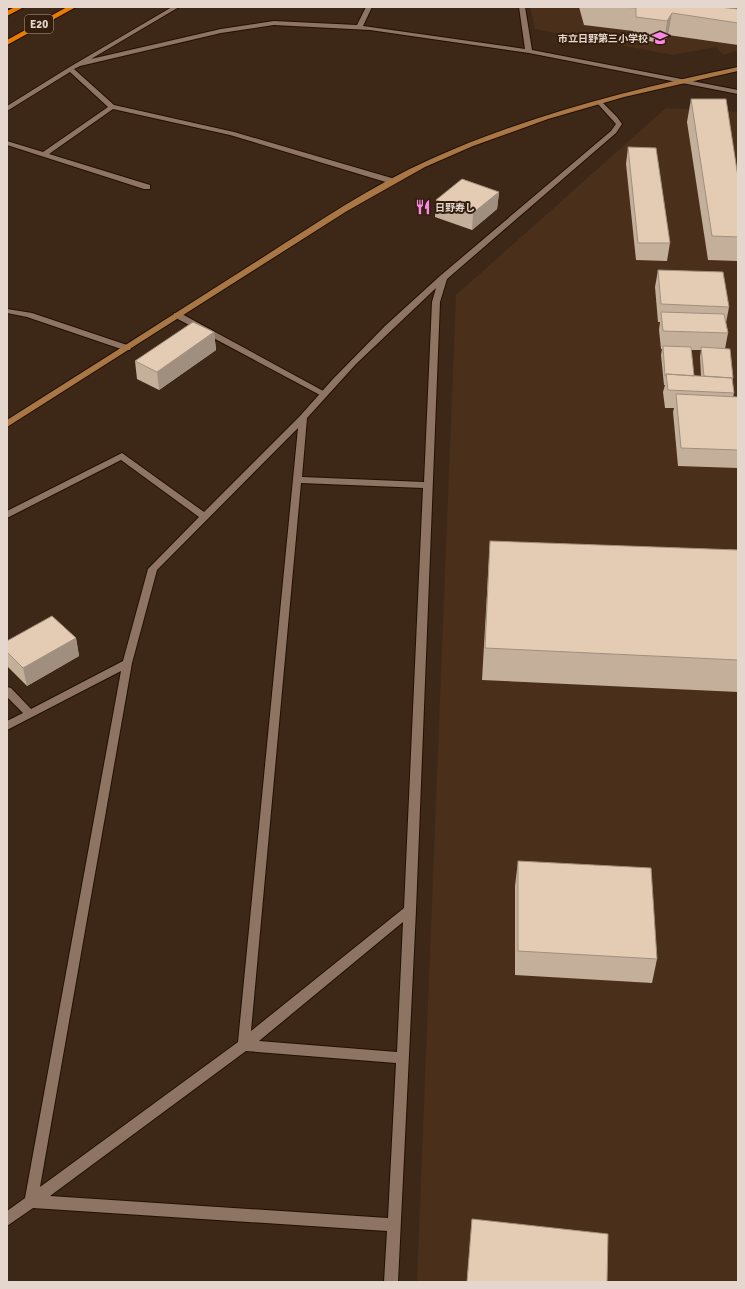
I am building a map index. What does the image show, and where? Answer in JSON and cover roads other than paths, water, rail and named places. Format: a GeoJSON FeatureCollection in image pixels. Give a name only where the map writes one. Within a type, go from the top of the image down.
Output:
{"type":"FeatureCollection","features":[{"type":"Feature","properties":{"kind":"highway","name":"E20"},"geometry":{"type":"LineString","coordinates":[[7,14],[20,7]]}},
{"type":"Feature","properties":{"kind":"highway","name":"E20"},"geometry":{"type":"LineString","coordinates":[[7,43],[72,7]]}},
{"type":"Feature","properties":{"kind":"street"},"geometry":{"type":"LineString","coordinates":[[7,109],[70,69],[176,7]]}},
{"type":"Feature","properties":{"kind":"street"},"geometry":{"type":"LineString","coordinates":[[359,27],[369,7]]}},
{"type":"Feature","properties":{"kind":"street"},"geometry":{"type":"LineString","coordinates":[[522,7],[529,51]]}},
{"type":"Feature","properties":{"kind":"street"},"geometry":{"type":"LineString","coordinates":[[79,64],[221,32],[274,23],[359,27],[529,51],[738,92]]}},
{"type":"Feature","properties":{"kind":"street"},"geometry":{"type":"LineString","coordinates":[[70,69],[112,108],[232,133],[392,181]]}},
{"type":"Feature","properties":{"kind":"street"},"geometry":{"type":"LineString","coordinates":[[7,424],[299,237],[392,181],[433,160],[489,137],[547,116],[680,81],[738,69]]}},
{"type":"Feature","properties":{"kind":"street"},"geometry":{"type":"LineString","coordinates":[[31,1201],[127,663],[152,569],[303,418],[323,393],[356,358],[443,278],[614,132],[619,124],[615,118],[598,102]]}},
{"type":"Feature","properties":{"kind":"street"},"geometry":{"type":"LineString","coordinates":[[43,155],[112,108]]}},
{"type":"Feature","properties":{"kind":"street"},"geometry":{"type":"LineString","coordinates":[[7,144],[147,187]]}},
{"type":"Feature","properties":{"kind":"street"},"geometry":{"type":"LineString","coordinates":[[391,1282],[410,910],[436,302],[443,278]]}},
{"type":"Feature","properties":{"kind":"street"},"geometry":{"type":"LineString","coordinates":[[7,311],[29,315],[127,348]]}},
{"type":"Feature","properties":{"kind":"street"},"geometry":{"type":"LineString","coordinates":[[177,315],[323,393]]}},
{"type":"Feature","properties":{"kind":"street"},"geometry":{"type":"LineString","coordinates":[[244,1045],[303,418]]}},
{"type":"Feature","properties":{"kind":"street"},"geometry":{"type":"LineString","coordinates":[[7,515],[122,456],[204,516]]}},
{"type":"Feature","properties":{"kind":"street"},"geometry":{"type":"LineString","coordinates":[[296,480],[427,485]]}},
{"type":"Feature","properties":{"kind":"street"},"geometry":{"type":"LineString","coordinates":[[7,726],[127,663]]}},
{"type":"Feature","properties":{"kind":"street"},"geometry":{"type":"LineString","coordinates":[[7,691],[30,714]]}},
{"type":"Feature","properties":{"kind":"street"},"geometry":{"type":"LineString","coordinates":[[7,1219],[244,1045],[410,910]]}},
{"type":"Feature","properties":{"kind":"street"},"geometry":{"type":"LineString","coordinates":[[244,1045],[403,1058]]}},
{"type":"Feature","properties":{"kind":"street"},"geometry":{"type":"LineString","coordinates":[[31,1201],[394,1226]]}},
{"type":"Feature","properties":{"kind":"place","name":"市立日野第三小学校"},"geometry":{"type":"Point","coordinates":[660,38]}},
{"type":"Feature","properties":{"kind":"place","name":"日野寿し"},"geometry":{"type":"Point","coordinates":[423,207]}}]}
